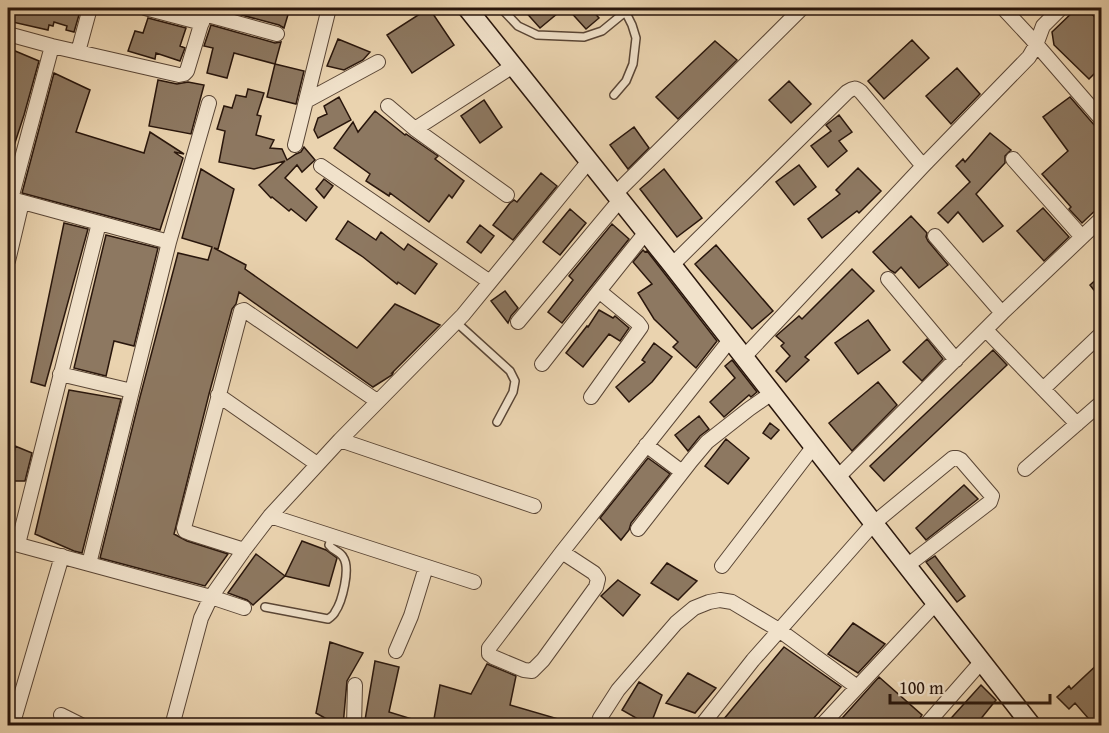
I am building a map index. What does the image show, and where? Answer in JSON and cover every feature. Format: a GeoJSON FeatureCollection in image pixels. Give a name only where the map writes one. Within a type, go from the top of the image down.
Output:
{"type":"FeatureCollection","features":[{"type":"Feature","properties":{"kind":"main road"},"geometry":{"type":"LineString","coordinates":[[467,8],[908,565],[982,661],[1023,721]]}},
{"type":"Feature","properties":{"kind":"street"},"geometry":{"type":"LineString","coordinates":[[78,52],[90,8]]}},
{"type":"Feature","properties":{"kind":"street"},"geometry":{"type":"LineString","coordinates":[[144,8],[204,15],[277,34]]}},
{"type":"Feature","properties":{"kind":"street"},"geometry":{"type":"LineString","coordinates":[[296,145],[329,8]]}},
{"type":"Feature","properties":{"kind":"street"},"geometry":{"type":"LineString","coordinates":[[518,322],[618,197],[802,8]]}},
{"type":"Feature","properties":{"kind":"street"},"geometry":{"type":"LineString","coordinates":[[1003,8],[1101,120]]}},
{"type":"Feature","properties":{"kind":"street"},"geometry":{"type":"LineString","coordinates":[[744,357],[1029,57],[1036,45],[1042,26],[1061,8]]}},
{"type":"Feature","properties":{"kind":"street"},"geometry":{"type":"LineString","coordinates":[[8,34],[179,75],[187,71],[204,15]]}},
{"type":"Feature","properties":{"kind":"street"},"geometry":{"type":"LineString","coordinates":[[8,261],[14,199],[52,46]]}},
{"type":"Feature","properties":{"kind":"street"},"geometry":{"type":"LineString","coordinates":[[306,101],[378,62]]}},
{"type":"Feature","properties":{"kind":"street"},"geometry":{"type":"LineString","coordinates":[[416,129],[513,66]]}},
{"type":"Feature","properties":{"kind":"street"},"geometry":{"type":"LineString","coordinates":[[672,265],[853,88],[861,92],[923,166]]}},
{"type":"Feature","properties":{"kind":"street"},"geometry":{"type":"LineString","coordinates":[[89,564],[169,242],[209,103]]}},
{"type":"Feature","properties":{"kind":"street"},"geometry":{"type":"LineString","coordinates":[[388,106],[507,195]]}},
{"type":"Feature","properties":{"kind":"street"},"geometry":{"type":"LineString","coordinates":[[1013,159],[1082,237]]}},
{"type":"Feature","properties":{"kind":"street"},"geometry":{"type":"LineString","coordinates":[[172,726],[201,618],[211,597],[244,550],[270,516],[339,440],[456,322],[589,160]]}},
{"type":"Feature","properties":{"kind":"street"},"geometry":{"type":"LineString","coordinates":[[321,166],[490,282]]}},
{"type":"Feature","properties":{"kind":"street"},"geometry":{"type":"LineString","coordinates":[[14,199],[169,242]]}},
{"type":"Feature","properties":{"kind":"street"},"geometry":{"type":"LineString","coordinates":[[99,223],[13,543],[244,608]]}},
{"type":"Feature","properties":{"kind":"street"},"geometry":{"type":"LineString","coordinates":[[838,477],[1002,313],[1082,237],[1099,226]]}},
{"type":"Feature","properties":{"kind":"street"},"geometry":{"type":"LineString","coordinates":[[542,364],[646,232]]}},
{"type":"Feature","properties":{"kind":"street"},"geometry":{"type":"LineString","coordinates":[[935,236],[1002,313]]}},
{"type":"Feature","properties":{"kind":"street"},"geometry":{"type":"LineString","coordinates":[[888,279],[956,360]]}},
{"type":"Feature","properties":{"kind":"street"},"geometry":{"type":"LineString","coordinates":[[591,397],[641,327],[599,291]]}},
{"type":"Feature","properties":{"kind":"street"},"geometry":{"type":"LineString","coordinates":[[244,550],[190,533],[184,528],[241,311],[244,310],[377,401]]}},
{"type":"Feature","properties":{"kind":"street"},"geometry":{"type":"LineString","coordinates":[[986,330],[1077,424]]}},
{"type":"Feature","properties":{"kind":"street"},"geometry":{"type":"LineString","coordinates":[[1043,389],[1101,333]]}},
{"type":"Feature","properties":{"kind":"street"},"geometry":{"type":"LineString","coordinates":[[562,552],[594,573],[598,579],[596,587],[543,660],[532,671],[493,657],[489,654],[489,648],[562,552],[730,340]]}},
{"type":"Feature","properties":{"kind":"street"},"geometry":{"type":"LineString","coordinates":[[60,374],[132,391]]}},
{"type":"Feature","properties":{"kind":"street"},"geometry":{"type":"LineString","coordinates":[[638,529],[707,442],[772,393]]}},
{"type":"Feature","properties":{"kind":"street"},"geometry":{"type":"LineString","coordinates":[[218,395],[317,464]]}},
{"type":"Feature","properties":{"kind":"street"},"geometry":{"type":"LineString","coordinates":[[1025,469],[1101,402]]}},
{"type":"Feature","properties":{"kind":"street"},"geometry":{"type":"LineString","coordinates":[[339,440],[534,506]]}},
{"type":"Feature","properties":{"kind":"street"},"geometry":{"type":"LineString","coordinates":[[646,446],[682,472]]}},
{"type":"Feature","properties":{"kind":"street"},"geometry":{"type":"LineString","coordinates":[[722,566],[814,446]]}},
{"type":"Feature","properties":{"kind":"street"},"geometry":{"type":"LineString","coordinates":[[701,726],[753,660],[874,523],[953,458],[957,458],[992,496],[990,502],[908,565]]}},
{"type":"Feature","properties":{"kind":"street"},"geometry":{"type":"LineString","coordinates":[[270,516],[474,582]]}},
{"type":"Feature","properties":{"kind":"street"},"geometry":{"type":"LineString","coordinates":[[12,726],[62,556]]}},
{"type":"Feature","properties":{"kind":"street"},"geometry":{"type":"LineString","coordinates":[[396,651],[411,616],[426,567]]}},
{"type":"Feature","properties":{"kind":"street"},"geometry":{"type":"LineString","coordinates":[[600,718],[618,690],[676,623],[694,608],[720,600],[732,602],[779,630],[857,687]]}},
{"type":"Feature","properties":{"kind":"street"},"geometry":{"type":"LineString","coordinates":[[821,726],[936,603]]}},
{"type":"Feature","properties":{"kind":"street"},"geometry":{"type":"LineString","coordinates":[[925,726],[982,661]]}},
{"type":"Feature","properties":{"kind":"street"},"geometry":{"type":"LineString","coordinates":[[354,726],[356,685]]}},
{"type":"Feature","properties":{"kind":"street"},"geometry":{"type":"LineString","coordinates":[[61,715],[83,726]]}},
{"type":"Feature","properties":{"kind":"lane"},"geometry":{"type":"LineString","coordinates":[[501,8],[518,26],[537,35],[584,37],[602,31],[627,9],[636,38],[633,64],[626,81],[614,94]]}},
{"type":"Feature","properties":{"kind":"lane"},"geometry":{"type":"LineString","coordinates":[[456,322],[510,371],[515,381],[513,392],[497,422]]}},
{"type":"Feature","properties":{"kind":"lane"},"geometry":{"type":"LineString","coordinates":[[265,607],[328,619],[336,612],[343,593],[346,572],[345,558],[329,545],[332,536]]}},
{"type":"Feature","properties":{"kind":"building"},"geometry":{"type":"Polygon","coordinates":[[[8,8],[81,8],[74,32],[66,30],[67,26],[54,22],[53,26],[49,25],[48,30],[8,21],[8,8]]]}},
{"type":"Feature","properties":{"kind":"building"},"geometry":{"type":"Polygon","coordinates":[[[219,8],[290,8],[284,28],[219,8]]]}},
{"type":"Feature","properties":{"kind":"building"},"geometry":{"type":"Polygon","coordinates":[[[429,8],[454,45],[412,73],[387,35],[429,8]]]}},
{"type":"Feature","properties":{"kind":"building"},"geometry":{"type":"Polygon","coordinates":[[[522,8],[564,8],[540,28],[522,8]]]}},
{"type":"Feature","properties":{"kind":"building"},"geometry":{"type":"Polygon","coordinates":[[[567,8],[590,8],[599,18],[586,29],[567,8]]]}},
{"type":"Feature","properties":{"kind":"building"},"geometry":{"type":"Polygon","coordinates":[[[1077,8],[1085,8],[1096,18],[1101,12],[1101,67],[1089,79],[1054,45],[1052,32],[1077,8]]]}},
{"type":"Feature","properties":{"kind":"building"},"geometry":{"type":"Polygon","coordinates":[[[148,18],[186,28],[180,46],[185,48],[180,61],[156,53],[155,59],[128,51],[135,31],[143,33],[148,18]]]}},
{"type":"Feature","properties":{"kind":"building"},"geometry":{"type":"Polygon","coordinates":[[[211,25],[275,43],[281,42],[275,64],[234,53],[227,78],[207,73],[213,48],[204,46],[211,25]]]}},
{"type":"Feature","properties":{"kind":"building"},"geometry":{"type":"Polygon","coordinates":[[[338,39],[370,52],[363,60],[344,70],[327,66],[338,39]]]}},
{"type":"Feature","properties":{"kind":"building"},"geometry":{"type":"Polygon","coordinates":[[[912,40],[929,58],[884,99],[868,81],[912,40]]]}},
{"type":"Feature","properties":{"kind":"building"},"geometry":{"type":"Polygon","coordinates":[[[715,41],[737,60],[678,119],[656,97],[715,41]]]}},
{"type":"Feature","properties":{"kind":"building"},"geometry":{"type":"Polygon","coordinates":[[[8,48],[39,61],[9,161],[8,161],[8,48]]]}},
{"type":"Feature","properties":{"kind":"building"},"geometry":{"type":"Polygon","coordinates":[[[275,64],[304,71],[296,104],[267,97],[275,64]]]}},
{"type":"Feature","properties":{"kind":"building"},"geometry":{"type":"Polygon","coordinates":[[[957,68],[980,94],[951,124],[926,96],[957,68]]]}},
{"type":"Feature","properties":{"kind":"building"},"geometry":{"type":"Polygon","coordinates":[[[54,73],[90,90],[76,132],[144,153],[150,132],[184,154],[174,152],[183,158],[160,230],[22,193],[54,73]]]}},
{"type":"Feature","properties":{"kind":"building"},"geometry":{"type":"Polygon","coordinates":[[[158,80],[177,84],[188,82],[204,85],[191,134],[149,126],[158,80]]]}},
{"type":"Feature","properties":{"kind":"building"},"geometry":{"type":"Polygon","coordinates":[[[789,81],[811,104],[791,123],[769,100],[789,81]]]}},
{"type":"Feature","properties":{"kind":"building"},"geometry":{"type":"Polygon","coordinates":[[[248,89],[264,93],[257,115],[261,116],[256,135],[274,140],[270,148],[282,149],[287,160],[301,152],[304,147],[315,160],[302,172],[297,165],[285,178],[317,207],[306,221],[271,198],[259,185],[285,161],[254,169],[219,162],[225,131],[217,129],[224,106],[232,108],[236,95],[246,97],[248,89]]]}},
{"type":"Feature","properties":{"kind":"building"},"geometry":{"type":"Polygon","coordinates":[[[339,97],[351,120],[318,138],[314,130],[318,118],[327,114],[324,106],[339,97]]]}},
{"type":"Feature","properties":{"kind":"building"},"geometry":{"type":"Polygon","coordinates":[[[1070,97],[1095,126],[1101,129],[1101,205],[1082,223],[1042,174],[1068,151],[1043,117],[1070,97]]]}},
{"type":"Feature","properties":{"kind":"building"},"geometry":{"type":"Polygon","coordinates":[[[484,100],[502,127],[480,143],[461,116],[484,100]]]}},
{"type":"Feature","properties":{"kind":"building"},"geometry":{"type":"Polygon","coordinates":[[[375,111],[405,135],[438,156],[435,159],[464,181],[452,198],[449,195],[429,222],[390,193],[389,196],[366,181],[370,174],[334,148],[353,122],[358,132],[375,111]]]}},
{"type":"Feature","properties":{"kind":"building"},"geometry":{"type":"Polygon","coordinates":[[[839,115],[852,132],[839,141],[847,151],[828,167],[811,146],[831,131],[826,125],[839,115]]]}},
{"type":"Feature","properties":{"kind":"building"},"geometry":{"type":"Polygon","coordinates":[[[634,127],[649,148],[628,169],[610,145],[634,127]]]}},
{"type":"Feature","properties":{"kind":"building"},"geometry":{"type":"Polygon","coordinates":[[[990,133],[1011,150],[1005,156],[1005,163],[976,194],[1003,226],[983,242],[958,212],[948,223],[938,213],[970,182],[956,166],[963,159],[965,162],[990,133]]]}},
{"type":"Feature","properties":{"kind":"building"},"geometry":{"type":"Polygon","coordinates":[[[799,165],[816,187],[794,205],[776,182],[799,165]]]}},
{"type":"Feature","properties":{"kind":"building"},"geometry":{"type":"Polygon","coordinates":[[[858,168],[881,191],[859,213],[857,211],[822,238],[808,219],[840,194],[836,190],[858,168]]]}},
{"type":"Feature","properties":{"kind":"building"},"geometry":{"type":"Polygon","coordinates":[[[201,169],[234,189],[218,249],[214,248],[246,265],[245,269],[357,348],[395,304],[440,325],[392,375],[373,387],[239,292],[232,309],[209,394],[174,534],[187,541],[228,554],[205,586],[100,558],[178,253],[208,260],[212,247],[182,238],[201,169]]]}},
{"type":"Feature","properties":{"kind":"building"},"geometry":{"type":"Polygon","coordinates":[[[664,169],[702,218],[677,237],[640,189],[664,169]]]}},
{"type":"Feature","properties":{"kind":"building"},"geometry":{"type":"Polygon","coordinates":[[[541,173],[557,186],[513,240],[493,225],[510,203],[514,200],[517,202],[541,173]]]}},
{"type":"Feature","properties":{"kind":"building"},"geometry":{"type":"Polygon","coordinates":[[[324,179],[333,186],[324,198],[316,189],[324,179]]]}},
{"type":"Feature","properties":{"kind":"building"},"geometry":{"type":"Polygon","coordinates":[[[1043,208],[1069,237],[1044,261],[1017,231],[1043,208]]]}},
{"type":"Feature","properties":{"kind":"building"},"geometry":{"type":"Polygon","coordinates":[[[570,209],[586,223],[560,255],[543,242],[570,209]]]}},
{"type":"Feature","properties":{"kind":"building"},"geometry":{"type":"Polygon","coordinates":[[[911,216],[927,233],[928,241],[948,265],[919,288],[901,267],[895,273],[873,252],[911,216]]]}},
{"type":"Feature","properties":{"kind":"building"},"geometry":{"type":"Polygon","coordinates":[[[348,221],[376,240],[381,232],[404,250],[408,244],[437,264],[415,294],[398,282],[397,284],[336,239],[348,221]]]}},
{"type":"Feature","properties":{"kind":"building"},"geometry":{"type":"Polygon","coordinates":[[[64,223],[88,229],[45,386],[31,382],[64,223]]]}},
{"type":"Feature","properties":{"kind":"building"},"geometry":{"type":"Polygon","coordinates":[[[612,224],[629,239],[562,323],[548,312],[573,280],[569,276],[612,224]]]}},
{"type":"Feature","properties":{"kind":"building"},"geometry":{"type":"Polygon","coordinates":[[[480,225],[494,236],[481,253],[467,242],[480,225]]]}},
{"type":"Feature","properties":{"kind":"building"},"geometry":{"type":"Polygon","coordinates":[[[106,235],[158,248],[134,346],[114,341],[106,376],[74,368],[106,235]]]}},
{"type":"Feature","properties":{"kind":"building"},"geometry":{"type":"Polygon","coordinates":[[[716,245],[773,311],[752,329],[695,264],[716,245]]]}},
{"type":"Feature","properties":{"kind":"building"},"geometry":{"type":"Polygon","coordinates":[[[643,250],[647,251],[717,341],[696,368],[673,347],[678,342],[654,319],[638,293],[652,284],[633,262],[643,250]]]}},
{"type":"Feature","properties":{"kind":"building"},"geometry":{"type":"Polygon","coordinates":[[[852,269],[874,291],[805,357],[809,360],[786,382],[776,371],[790,356],[781,346],[784,343],[776,336],[799,316],[802,319],[852,269]]]}},
{"type":"Feature","properties":{"kind":"building"},"geometry":{"type":"Polygon","coordinates":[[[1101,275],[1101,299],[1090,285],[1101,275]]]}},
{"type":"Feature","properties":{"kind":"building"},"geometry":{"type":"Polygon","coordinates":[[[505,291],[518,308],[508,323],[491,301],[505,291]]]}},
{"type":"Feature","properties":{"kind":"building"},"geometry":{"type":"Polygon","coordinates":[[[599,310],[613,318],[615,316],[629,328],[620,341],[609,334],[583,367],[566,353],[599,310]]]}},
{"type":"Feature","properties":{"kind":"building"},"geometry":{"type":"Polygon","coordinates":[[[868,320],[890,350],[858,374],[835,343],[868,320]]]}},
{"type":"Feature","properties":{"kind":"building"},"geometry":{"type":"Polygon","coordinates":[[[927,339],[943,359],[922,381],[903,362],[927,339]]]}},
{"type":"Feature","properties":{"kind":"building"},"geometry":{"type":"Polygon","coordinates":[[[654,343],[672,357],[652,382],[629,402],[616,387],[645,362],[642,360],[654,343]]]}},
{"type":"Feature","properties":{"kind":"building"},"geometry":{"type":"Polygon","coordinates":[[[993,350],[1007,365],[884,481],[870,466],[993,350]]]}},
{"type":"Feature","properties":{"kind":"building"},"geometry":{"type":"Polygon","coordinates":[[[732,360],[757,392],[751,397],[749,395],[724,417],[710,402],[735,378],[725,366],[732,360]]]}},
{"type":"Feature","properties":{"kind":"building"},"geometry":{"type":"Polygon","coordinates":[[[878,382],[897,405],[852,451],[829,423],[878,382]]]}},
{"type":"Feature","properties":{"kind":"building"},"geometry":{"type":"Polygon","coordinates":[[[69,390],[121,399],[82,553],[35,534],[69,390]]]}},
{"type":"Feature","properties":{"kind":"building"},"geometry":{"type":"Polygon","coordinates":[[[699,416],[709,429],[688,451],[675,435],[699,416]]]}},
{"type":"Feature","properties":{"kind":"building"},"geometry":{"type":"Polygon","coordinates":[[[770,423],[779,430],[771,439],[763,433],[770,423]]]}},
{"type":"Feature","properties":{"kind":"building"},"geometry":{"type":"Polygon","coordinates":[[[726,439],[749,458],[728,484],[705,466],[726,439]]]}},
{"type":"Feature","properties":{"kind":"building"},"geometry":{"type":"Polygon","coordinates":[[[15,446],[32,453],[25,481],[11,481],[15,446]]]}},
{"type":"Feature","properties":{"kind":"building"},"geometry":{"type":"Polygon","coordinates":[[[648,458],[670,474],[631,523],[629,530],[621,540],[600,518],[648,458]]]}},
{"type":"Feature","properties":{"kind":"building"},"geometry":{"type":"Polygon","coordinates":[[[964,485],[978,499],[926,540],[916,528],[964,485]]]}},
{"type":"Feature","properties":{"kind":"building"},"geometry":{"type":"Polygon","coordinates":[[[302,541],[326,550],[337,558],[329,586],[285,576],[302,541]]]}},
{"type":"Feature","properties":{"kind":"building"},"geometry":{"type":"Polygon","coordinates":[[[256,554],[285,576],[253,605],[247,600],[228,593],[256,554]]]}},
{"type":"Feature","properties":{"kind":"building"},"geometry":{"type":"Polygon","coordinates":[[[935,556],[965,596],[957,602],[926,562],[935,556]]]}},
{"type":"Feature","properties":{"kind":"building"},"geometry":{"type":"Polygon","coordinates":[[[667,563],[697,581],[678,600],[651,583],[667,563]]]}},
{"type":"Feature","properties":{"kind":"building"},"geometry":{"type":"Polygon","coordinates":[[[618,580],[640,595],[623,616],[601,596],[618,580]]]}},
{"type":"Feature","properties":{"kind":"building"},"geometry":{"type":"Polygon","coordinates":[[[853,623],[885,644],[858,673],[828,654],[853,623]]]}},
{"type":"Feature","properties":{"kind":"building"},"geometry":{"type":"Polygon","coordinates":[[[330,642],[363,653],[347,681],[343,726],[316,713],[330,642]]]}},
{"type":"Feature","properties":{"kind":"building"},"geometry":{"type":"Polygon","coordinates":[[[784,647],[841,687],[807,726],[718,726],[784,647]]]}},
{"type":"Feature","properties":{"kind":"building"},"geometry":{"type":"Polygon","coordinates":[[[375,661],[399,667],[389,712],[425,723],[425,726],[364,726],[375,661]]]}},
{"type":"Feature","properties":{"kind":"building"},"geometry":{"type":"Polygon","coordinates":[[[1101,661],[1101,726],[1095,726],[1075,703],[1069,709],[1057,697],[1069,686],[1071,689],[1101,661]]]}},
{"type":"Feature","properties":{"kind":"building"},"geometry":{"type":"Polygon","coordinates":[[[487,664],[516,676],[510,705],[572,723],[572,726],[460,726],[434,719],[440,685],[471,694],[487,664]]]}},
{"type":"Feature","properties":{"kind":"building"},"geometry":{"type":"Polygon","coordinates":[[[688,673],[716,688],[695,713],[666,703],[688,673]]]}},
{"type":"Feature","properties":{"kind":"building"},"geometry":{"type":"Polygon","coordinates":[[[879,677],[922,715],[916,726],[835,726],[879,677]]]}},
{"type":"Feature","properties":{"kind":"building"},"geometry":{"type":"Polygon","coordinates":[[[639,682],[662,695],[650,726],[622,710],[639,682]]]}},
{"type":"Feature","properties":{"kind":"building"},"geometry":{"type":"Polygon","coordinates":[[[981,685],[996,700],[975,726],[944,726],[981,685]]]}}]}
